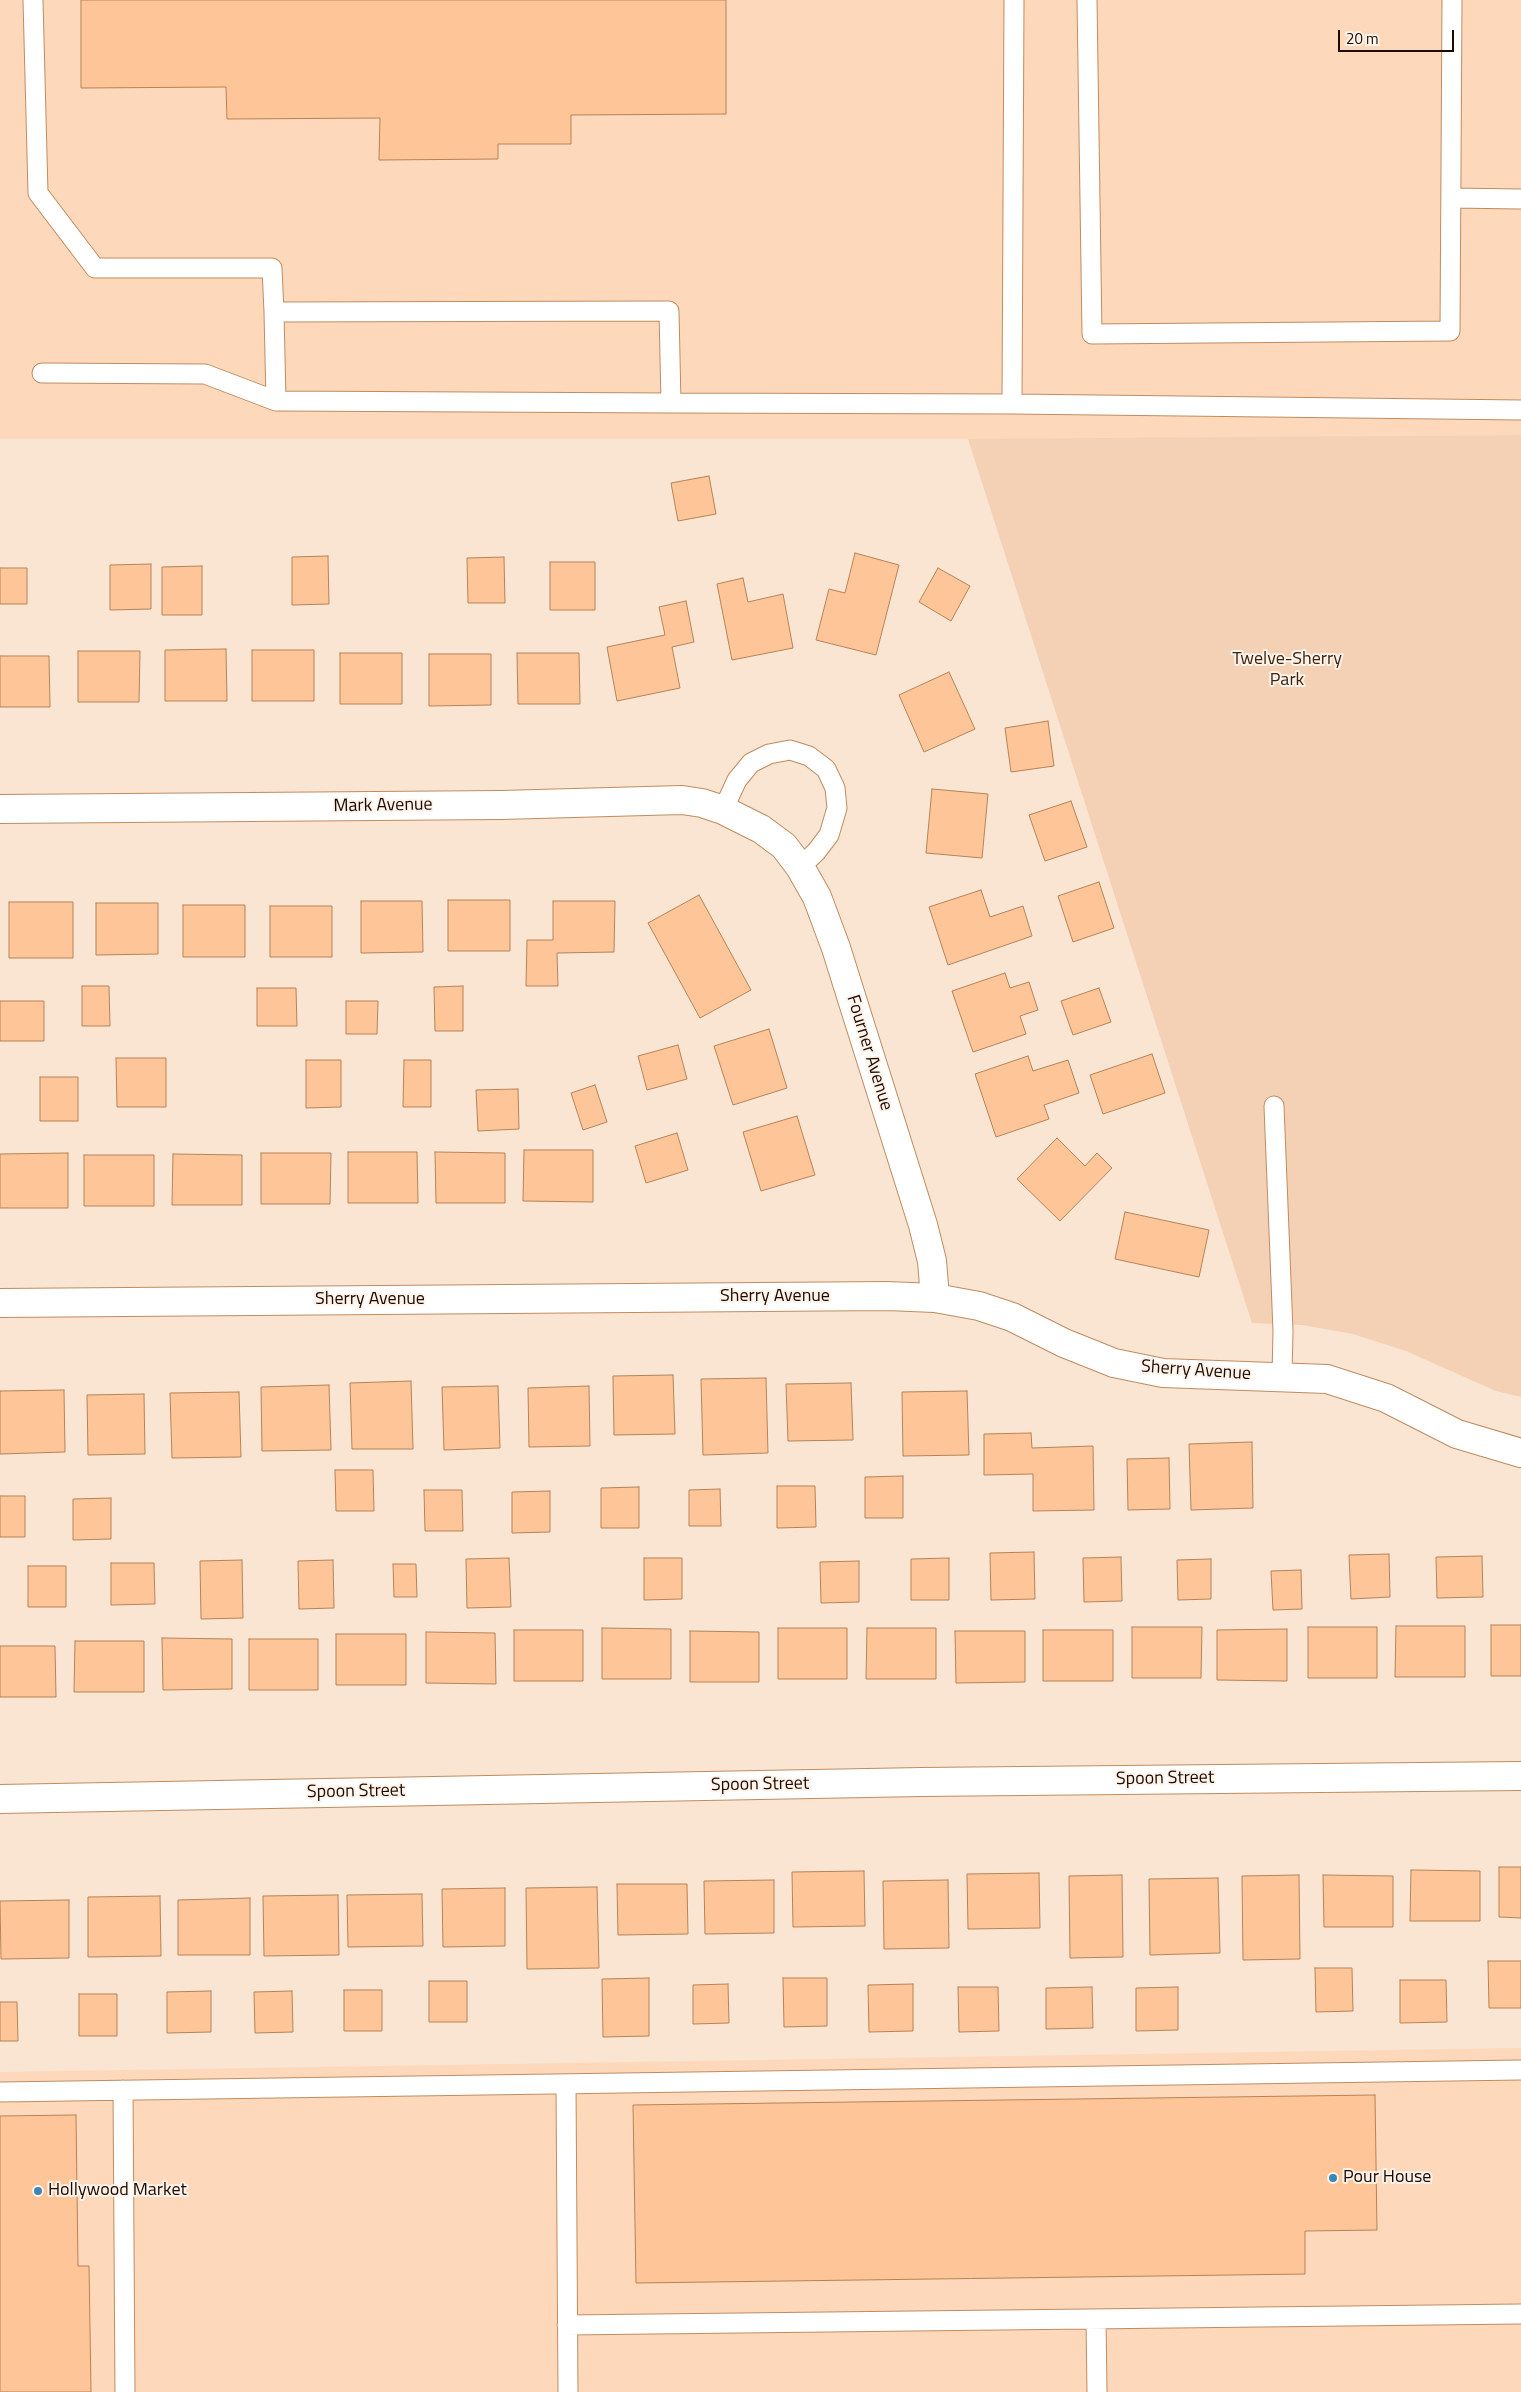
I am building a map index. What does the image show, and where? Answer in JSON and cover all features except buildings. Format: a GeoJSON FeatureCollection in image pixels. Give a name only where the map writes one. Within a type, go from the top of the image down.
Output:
{"type":"FeatureCollection","features":[{"type":"Feature","properties":{"kind":"street","name":"Mark Avenue"},"geometry":{"type":"LineString","coordinates":[[0,809],[501,805],[682,800],[702,803],[723,810],[761,829]]}},
{"type":"Feature","properties":{"kind":"street","name":"Fourner Avenue"},"geometry":{"type":"LineString","coordinates":[[761,829],[784,846],[800,867],[816,897],[836,948],[923,1226],[932,1261],[936,1298]]}},
{"type":"Feature","properties":{"kind":"street","name":"Sherry Avenue"},"geometry":{"type":"LineString","coordinates":[[0,1303],[887,1296],[936,1298],[979,1306],[1012,1317],[1064,1343],[1114,1363],[1163,1373],[1282,1376],[1327,1380],[1378,1395],[1457,1434],[1521,1453]]}},
{"type":"Feature","properties":{"kind":"street","name":"Spoon Street"},"geometry":{"type":"LineString","coordinates":[[0,1799],[912,1782],[1521,1776]]}},
{"type":"Feature","properties":{"kind":"lane"},"geometry":{"type":"LineString","coordinates":[[33,0],[38,193],[95,268],[272,268],[276,401]]}},
{"type":"Feature","properties":{"kind":"lane"},"geometry":{"type":"LineString","coordinates":[[1012,404],[1014,0]]}},
{"type":"Feature","properties":{"kind":"lane"},"geometry":{"type":"LineString","coordinates":[[1087,0],[1092,334],[1450,331],[1452,0]]}},
{"type":"Feature","properties":{"kind":"lane"},"geometry":{"type":"LineString","coordinates":[[1452,198],[1521,199]]}},
{"type":"Feature","properties":{"kind":"lane"},"geometry":{"type":"LineString","coordinates":[[274,312],[669,311],[671,403]]}},
{"type":"Feature","properties":{"kind":"lane"},"geometry":{"type":"LineString","coordinates":[[42,373],[205,374],[276,401],[1012,404],[1521,410]]}},
{"type":"Feature","properties":{"kind":"lane"},"geometry":{"type":"LineString","coordinates":[[723,810],[737,780],[751,763],[769,754],[790,750],[809,756],[826,769],[835,788],[837,808],[828,835],[816,852],[800,867]]}},
{"type":"Feature","properties":{"kind":"lane"},"geometry":{"type":"LineString","coordinates":[[1274,1106],[1283,1331],[1282,1376]]}},
{"type":"Feature","properties":{"kind":"lane"},"geometry":{"type":"LineString","coordinates":[[0,2092],[1521,2070]]}},
{"type":"Feature","properties":{"kind":"lane"},"geometry":{"type":"LineString","coordinates":[[566,2084],[568,2392]]}},
{"type":"Feature","properties":{"kind":"lane"},"geometry":{"type":"LineString","coordinates":[[123,2090],[125,2392]]}},
{"type":"Feature","properties":{"kind":"lane"},"geometry":{"type":"LineString","coordinates":[[567,2325],[1521,2314]]}},
{"type":"Feature","properties":{"kind":"lane"},"geometry":{"type":"LineString","coordinates":[[1096,2319],[1097,2392]]}},
{"type":"Feature","properties":{"kind":"shaded area"},"geometry":{"type":"Polygon","coordinates":[[[0,0],[1521,0],[1521,435],[1119,439],[0,439],[0,0]]]}},
{"type":"Feature","properties":{"kind":"shaded area"},"geometry":{"type":"Polygon","coordinates":[[[1521,2048],[1521,2392],[0,2392],[0,2072],[1521,2048]]]}},
{"type":"Feature","properties":{"kind":"green space","name":"Twelve-Sherry Park"},"geometry":{"type":"Polygon","coordinates":[[[1521,435],[1521,1397],[1496,1391],[1406,1351],[1353,1334],[1302,1325],[1252,1323],[968,439],[1521,435]]]}},
{"type":"Feature","properties":{"kind":"place","name":"Pour House"},"geometry":{"type":"Point","coordinates":[1333,2178]}},
{"type":"Feature","properties":{"kind":"place","name":"Hollywood Market"},"geometry":{"type":"Point","coordinates":[38,2191]}}]}
